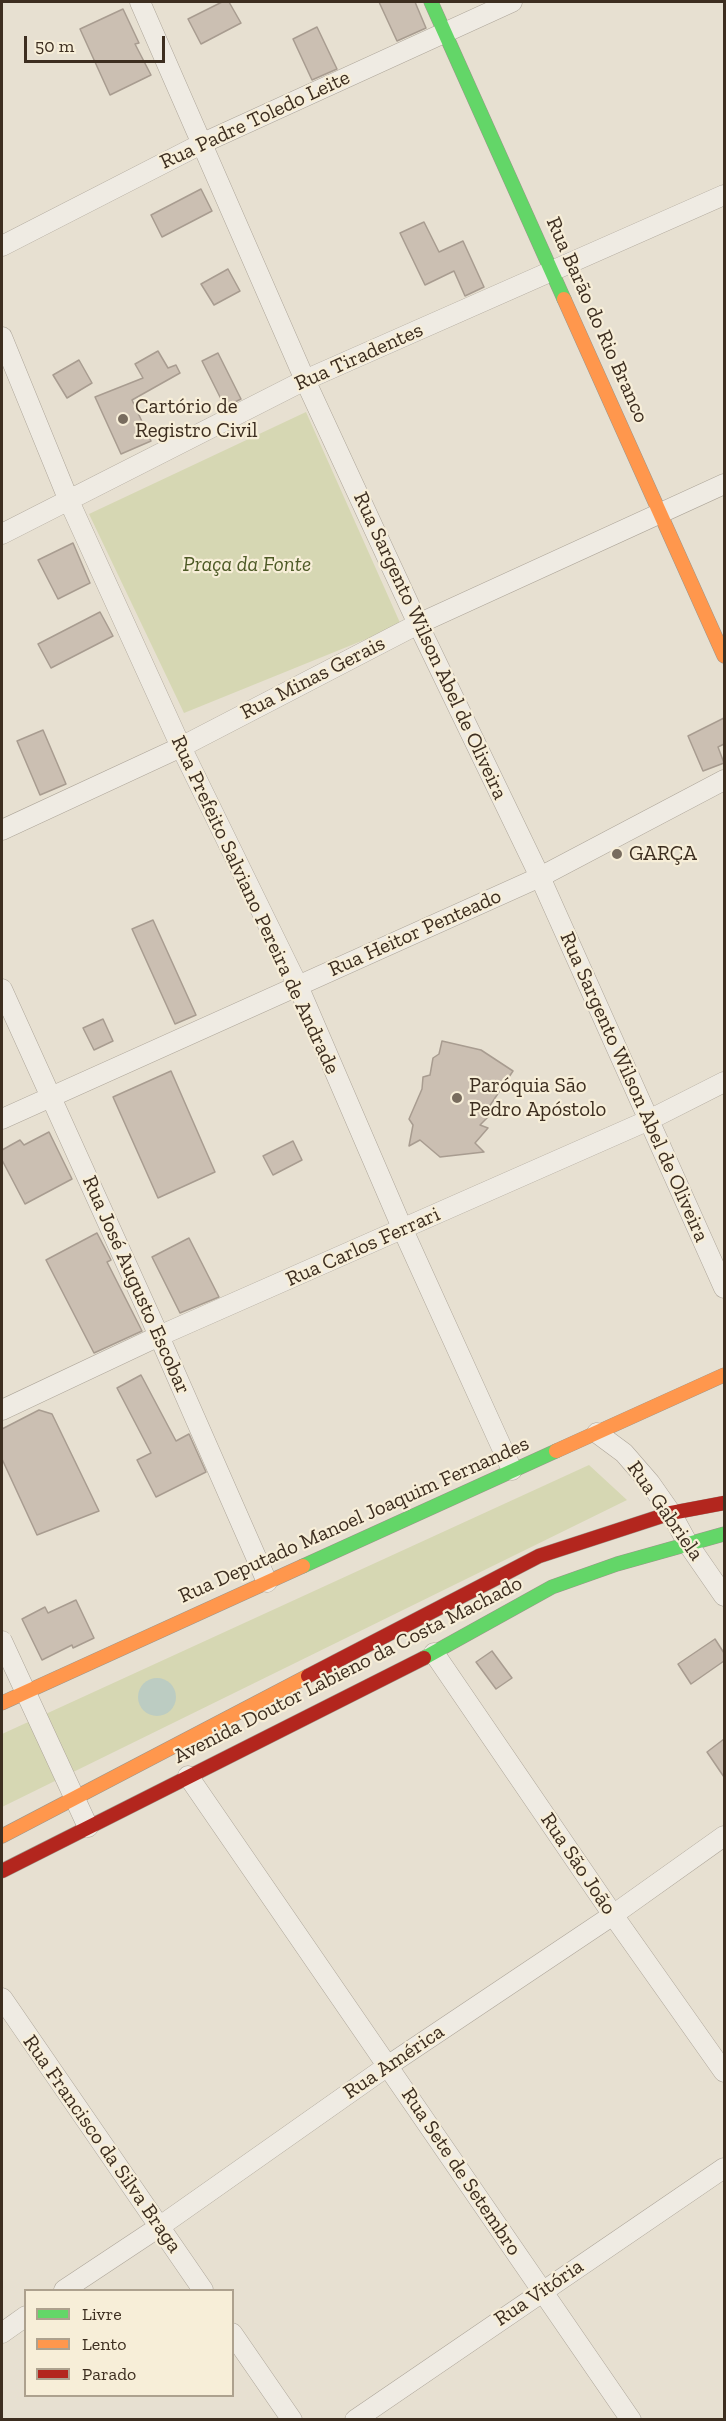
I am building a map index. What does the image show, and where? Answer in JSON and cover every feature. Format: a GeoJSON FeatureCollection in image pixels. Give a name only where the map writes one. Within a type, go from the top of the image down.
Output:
{"type":"FeatureCollection","features":[{"type":"Feature","properties":{"kind":"main road","name":"Rua Barão do Rio Branco"},"geometry":{"type":"LineString","coordinates":[[431,2],[724,656]]}},
{"type":"Feature","properties":{"kind":"main road","name":"Rua Deputado Manoel Joaquim Fernandes"},"geometry":{"type":"LineString","coordinates":[[2,1703],[724,1375]]}},
{"type":"Feature","properties":{"kind":"main road","name":"Avenida Doutor Labieno da Costa Machado"},"geometry":{"type":"LineString","coordinates":[[2,1836],[539,1556],[672,1513],[724,1503]]}},
{"type":"Feature","properties":{"kind":"main road","name":"Avenida Doutor Labieno da Costa Machado"},"geometry":{"type":"LineString","coordinates":[[2,1872],[434,1653],[552,1587],[617,1564],[724,1534]]}},
{"type":"Feature","properties":{"kind":"street","name":"Rua Sargento Wilson Abel de Oliveira"},"geometry":{"type":"LineString","coordinates":[[140,2],[305,380],[418,624],[540,877],[724,1288]]}},
{"type":"Feature","properties":{"kind":"street","name":"Rua Padre Toledo Leite"},"geometry":{"type":"LineString","coordinates":[[2,246],[203,143],[444,31],[512,2]]}},
{"type":"Feature","properties":{"kind":"street","name":"Rua Tiradentes"},"geometry":{"type":"LineString","coordinates":[[2,534],[305,380],[724,195]]}},
{"type":"Feature","properties":{"kind":"street","name":"Rua Prefeito Salviano Pereira de Andrade"},"geometry":{"type":"LineString","coordinates":[[2,337],[69,501],[180,747],[297,986],[403,1230],[512,1470]]}},
{"type":"Feature","properties":{"kind":"street","name":"Rua Minas Gerais"},"geometry":{"type":"LineString","coordinates":[[2,830],[180,747],[418,624],[724,484]]}},
{"type":"Feature","properties":{"kind":"street","name":"Rua Heitor Penteado"},"geometry":{"type":"LineString","coordinates":[[2,1119],[540,877],[724,780]]}},
{"type":"Feature","properties":{"kind":"street","name":"Rua José Augusto Escobar"},"geometry":{"type":"LineString","coordinates":[[2,989],[267,1582]]}},
{"type":"Feature","properties":{"kind":"street","name":"Rua Carlos Ferrari"},"geometry":{"type":"LineString","coordinates":[[2,1410],[159,1336],[648,1120],[724,1082]]}},
{"type":"Feature","properties":{"kind":"street","name":"Rua Gabriela"},"geometry":{"type":"LineString","coordinates":[[597,1433],[624,1454],[650,1483],[672,1513],[688,1544],[724,1596]]}},
{"type":"Feature","properties":{"kind":"street"},"geometry":{"type":"LineString","coordinates":[[2,1641],[88,1827]]}},
{"type":"Feature","properties":{"kind":"street","name":"Rua São João"},"geometry":{"type":"LineString","coordinates":[[434,1653],[613,1915],[724,2072]]}},
{"type":"Feature","properties":{"kind":"street","name":"Rua Sete de Setembro"},"geometry":{"type":"LineString","coordinates":[[188,1776],[389,2065],[631,2420]]}},
{"type":"Feature","properties":{"kind":"street","name":"Rua América"},"geometry":{"type":"LineString","coordinates":[[66,2289],[159,2227],[389,2065],[613,1915],[724,1836]]}},
{"type":"Feature","properties":{"kind":"street","name":"Rua Francisco da Silva Braga"},"geometry":{"type":"LineString","coordinates":[[2,1999],[202,2289]]}},
{"type":"Feature","properties":{"kind":"street","name":"Rua Vitória"},"geometry":{"type":"LineString","coordinates":[[355,2420],[724,2168]]}},
{"type":"Feature","properties":{"kind":"street"},"geometry":{"type":"LineString","coordinates":[[2,2333],[24,2317]]}},
{"type":"Feature","properties":{"kind":"street"},"geometry":{"type":"LineString","coordinates":[[234,2336],[292,2420]]}},
{"type":"Feature","properties":{"kind":"green space","name":"Praça da Fonte"},"geometry":{"type":"Polygon","coordinates":[[[306,412],[401,625],[184,713],[89,514],[306,412]]]}},
{"type":"Feature","properties":{"kind":"green space"},"geometry":{"type":"Polygon","coordinates":[[[589,1465],[627,1500],[2,1807],[2,1734],[589,1465]]]}},
{"type":"Feature","properties":{"kind":"shaded area"},"geometry":{"type":"Polygon","coordinates":[[[157,1678],[170,1684],[176,1697],[170,1710],[157,1716],[144,1710],[138,1697],[144,1684],[157,1678]]]}},
{"type":"Feature","properties":{"kind":"building"},"geometry":{"type":"Polygon","coordinates":[[[222,2],[229,2],[241,23],[201,44],[188,19],[222,2]]]}},
{"type":"Feature","properties":{"kind":"building"},"geometry":{"type":"Polygon","coordinates":[[[379,2],[415,2],[426,28],[397,41],[379,2]]]}},
{"type":"Feature","properties":{"kind":"building"},"geometry":{"type":"Polygon","coordinates":[[[123,9],[139,43],[135,44],[151,75],[110,95],[80,29],[123,9]]]}},
{"type":"Feature","properties":{"kind":"building"},"geometry":{"type":"Polygon","coordinates":[[[317,27],[337,69],[312,80],[293,39],[317,27]]]}},
{"type":"Feature","properties":{"kind":"building"},"geometry":{"type":"Polygon","coordinates":[[[201,189],[212,211],[162,237],[151,215],[201,189]]]}},
{"type":"Feature","properties":{"kind":"building"},"geometry":{"type":"Polygon","coordinates":[[[424,222],[439,252],[463,241],[484,287],[465,296],[454,271],[425,285],[400,233],[424,222]]]}},
{"type":"Feature","properties":{"kind":"building"},"geometry":{"type":"Polygon","coordinates":[[[228,269],[240,291],[214,305],[201,284],[228,269]]]}},
{"type":"Feature","properties":{"kind":"building","name":"Cartório de Registro Civil"},"geometry":{"type":"Polygon","coordinates":[[[158,351],[168,368],[176,365],[180,373],[132,400],[151,441],[121,454],[95,397],[143,378],[135,364],[158,351]]]}},
{"type":"Feature","properties":{"kind":"building"},"geometry":{"type":"Polygon","coordinates":[[[218,353],[241,399],[225,407],[202,361],[218,353]]]}},
{"type":"Feature","properties":{"kind":"building"},"geometry":{"type":"Polygon","coordinates":[[[79,360],[92,383],[67,398],[53,375],[79,360]]]}},
{"type":"Feature","properties":{"kind":"building"},"geometry":{"type":"Polygon","coordinates":[[[73,543],[90,583],[58,599],[38,560],[73,543]]]}},
{"type":"Feature","properties":{"kind":"building"},"geometry":{"type":"Polygon","coordinates":[[[100,612],[113,636],[51,668],[38,644],[100,612]]]}},
{"type":"Feature","properties":{"kind":"building"},"geometry":{"type":"Polygon","coordinates":[[[724,718],[724,744],[718,747],[724,763],[703,771],[688,736],[724,718]]]}},
{"type":"Feature","properties":{"kind":"building"},"geometry":{"type":"Polygon","coordinates":[[[43,730],[66,784],[40,795],[17,741],[43,730]]]}},
{"type":"Feature","properties":{"kind":"building"},"geometry":{"type":"Polygon","coordinates":[[[153,920],[196,1015],[175,1024],[132,929],[153,920]]]}},
{"type":"Feature","properties":{"kind":"building"},"geometry":{"type":"Polygon","coordinates":[[[103,1019],[113,1041],[94,1050],[83,1028],[103,1019]]]}},
{"type":"Feature","properties":{"kind":"building","name":"Paróquia São Pedro Apóstolo"},"geometry":{"type":"Polygon","coordinates":[[[442,1041],[481,1050],[513,1071],[489,1107],[498,1107],[480,1125],[488,1128],[475,1143],[484,1152],[440,1157],[420,1140],[409,1146],[413,1125],[409,1119],[422,1089],[423,1077],[430,1075],[433,1058],[439,1054],[442,1041]]]}},
{"type":"Feature","properties":{"kind":"building"},"geometry":{"type":"Polygon","coordinates":[[[171,1071],[215,1172],[158,1198],[113,1097],[171,1071]]]}},
{"type":"Feature","properties":{"kind":"building"},"geometry":{"type":"Polygon","coordinates":[[[49,1132],[72,1179],[25,1204],[2,1160],[2,1150],[20,1140],[24,1145],[49,1132]]]}},
{"type":"Feature","properties":{"kind":"building"},"geometry":{"type":"Polygon","coordinates":[[[293,1141],[302,1160],[273,1175],[263,1156],[293,1141]]]}},
{"type":"Feature","properties":{"kind":"building"},"geometry":{"type":"Polygon","coordinates":[[[97,1233],[111,1260],[107,1262],[142,1331],[94,1353],[46,1260],[97,1233]]]}},
{"type":"Feature","properties":{"kind":"building"},"geometry":{"type":"Polygon","coordinates":[[[189,1238],[219,1297],[180,1313],[152,1257],[189,1238]]]}},
{"type":"Feature","properties":{"kind":"building"},"geometry":{"type":"Polygon","coordinates":[[[141,1375],[176,1441],[189,1434],[206,1472],[156,1497],[137,1460],[151,1453],[117,1388],[141,1375]]]}},
{"type":"Feature","properties":{"kind":"building"},"geometry":{"type":"Polygon","coordinates":[[[39,1410],[52,1414],[99,1511],[37,1535],[2,1459],[2,1429],[39,1410]]]}},
{"type":"Feature","properties":{"kind":"building"},"geometry":{"type":"Polygon","coordinates":[[[76,1600],[94,1638],[73,1648],[72,1645],[42,1660],[22,1619],[45,1607],[48,1613],[76,1600]]]}},
{"type":"Feature","properties":{"kind":"building"},"geometry":{"type":"Polygon","coordinates":[[[715,1639],[724,1653],[724,1661],[691,1684],[678,1664],[715,1639]]]}},
{"type":"Feature","properties":{"kind":"building"},"geometry":{"type":"Polygon","coordinates":[[[492,1651],[512,1678],[496,1689],[476,1662],[492,1651]]]}},
{"type":"Feature","properties":{"kind":"building"},"geometry":{"type":"Polygon","coordinates":[[[724,1739],[724,1777],[707,1752],[724,1739]]]}},
{"type":"Feature","properties":{"kind":"traffic: fast"},"geometry":{"type":"LineString","coordinates":[[431,2],[564,299]]}},
{"type":"Feature","properties":{"kind":"traffic: fast"},"geometry":{"type":"LineString","coordinates":[[303,1566],[556,1451]]}},
{"type":"Feature","properties":{"kind":"traffic: fast"},"geometry":{"type":"LineString","coordinates":[[424,1658],[552,1587],[617,1564],[724,1534]]}},
{"type":"Feature","properties":{"kind":"traffic: slow"},"geometry":{"type":"LineString","coordinates":[[564,299],[724,656]]}},
{"type":"Feature","properties":{"kind":"traffic: slow"},"geometry":{"type":"LineString","coordinates":[[556,1451],[724,1375]]}},
{"type":"Feature","properties":{"kind":"traffic: slow"},"geometry":{"type":"LineString","coordinates":[[2,1703],[303,1566]]}},
{"type":"Feature","properties":{"kind":"traffic: slow"},"geometry":{"type":"LineString","coordinates":[[2,1836],[308,1676]]}},
{"type":"Feature","properties":{"kind":"traffic: jam"},"geometry":{"type":"LineString","coordinates":[[308,1676],[539,1556],[671,1513],[724,1503]]}},
{"type":"Feature","properties":{"kind":"traffic: jam"},"geometry":{"type":"LineString","coordinates":[[2,1871],[424,1658]]}},
{"type":"Feature","properties":{"kind":"place","name":"Cartório de Registro Civil"},"geometry":{"type":"Point","coordinates":[123,419]}},
{"type":"Feature","properties":{"kind":"place","name":"GARÇA"},"geometry":{"type":"Point","coordinates":[617,854]}},
{"type":"Feature","properties":{"kind":"place","name":"Paróquia São Pedro Apóstolo"},"geometry":{"type":"Point","coordinates":[457,1098]}}]}
